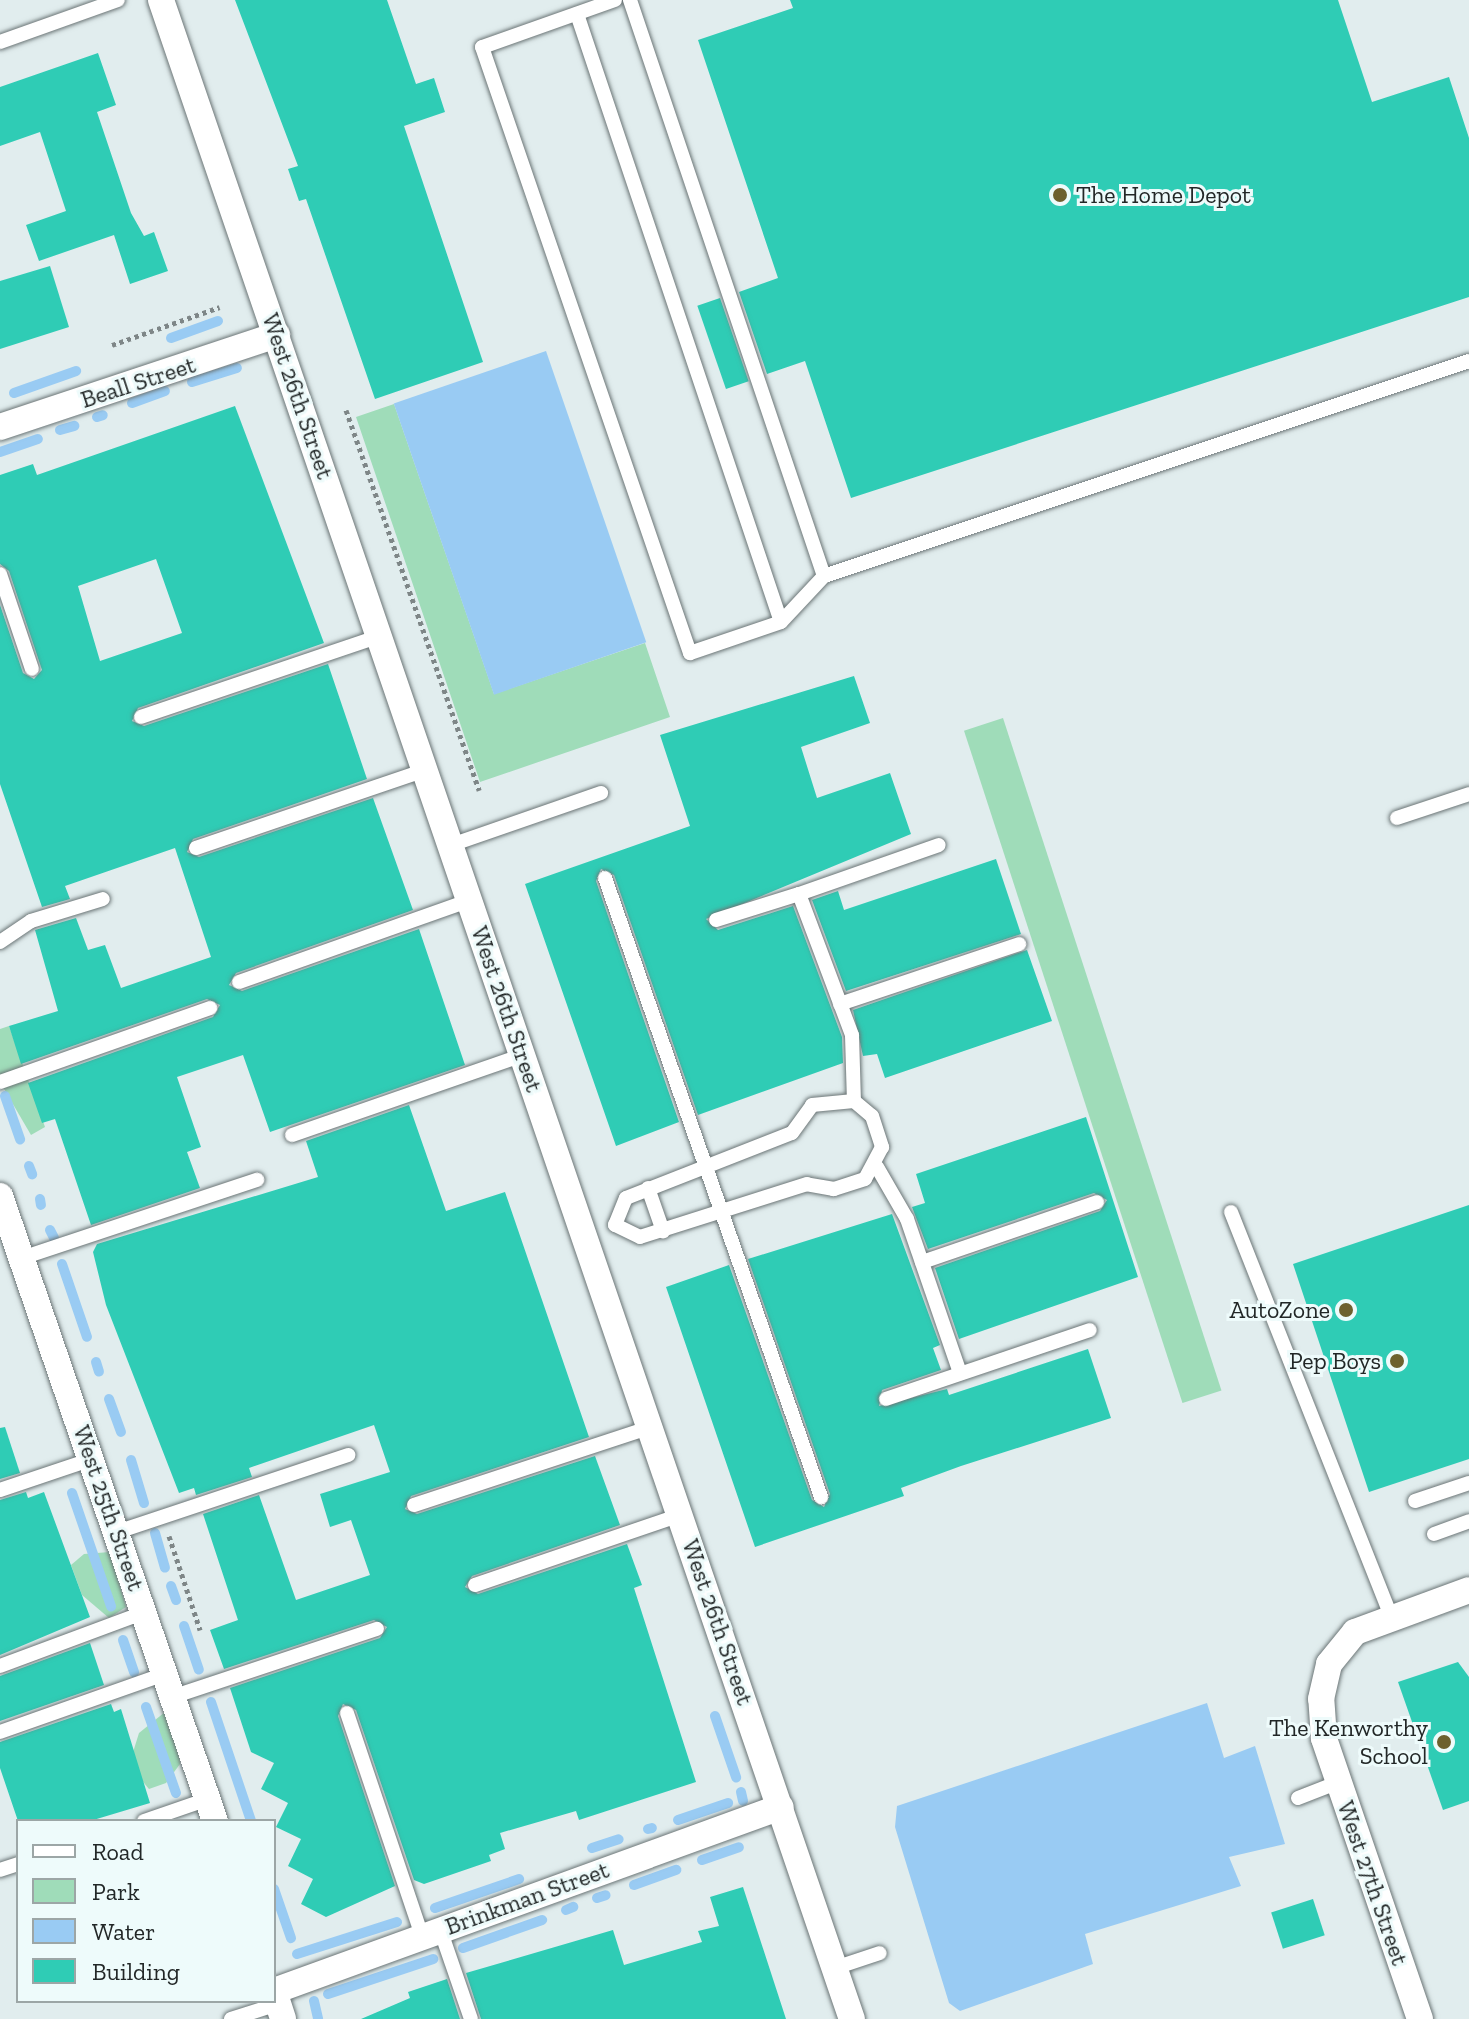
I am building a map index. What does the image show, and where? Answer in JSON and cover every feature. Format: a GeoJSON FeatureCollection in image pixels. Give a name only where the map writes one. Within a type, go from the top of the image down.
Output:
{"type":"FeatureCollection","features":[{"type":"Feature","properties":{"kind":"street","name":"West 26th Street"},"geometry":{"type":"LineString","coordinates":[[161,0],[852,2019]]}},
{"type":"Feature","properties":{"kind":"street","name":"Beall Street"},"geometry":{"type":"LineString","coordinates":[[0,427],[277,335]]}},
{"type":"Feature","properties":{"kind":"street","name":"West 25th Street"},"geometry":{"type":"LineString","coordinates":[[0,1196],[212,1810]]}},
{"type":"Feature","properties":{"kind":"street"},"geometry":{"type":"LineString","coordinates":[[1391,1617],[1469,1590]]}},
{"type":"Feature","properties":{"kind":"street","name":"West 27th Street"},"geometry":{"type":"LineString","coordinates":[[1391,1617],[1355,1632],[1329,1664],[1321,1699],[1339,1782],[1420,2019]]}},
{"type":"Feature","properties":{"kind":"street","name":"Brinkman Street"},"geometry":{"type":"LineString","coordinates":[[277,2001],[431,1932],[781,1807]]}},
{"type":"Feature","properties":{"kind":"lane"},"geometry":{"type":"LineString","coordinates":[[0,42],[118,0]]}},
{"type":"Feature","properties":{"kind":"lane"},"geometry":{"type":"LineString","coordinates":[[615,0],[482,47],[690,653],[781,622],[824,576],[1469,361]]}},
{"type":"Feature","properties":{"kind":"lane"},"geometry":{"type":"LineString","coordinates":[[630,0],[824,576]]}},
{"type":"Feature","properties":{"kind":"lane"},"geometry":{"type":"LineString","coordinates":[[577,14],[781,622]]}},
{"type":"Feature","properties":{"kind":"lane"},"geometry":{"type":"LineString","coordinates":[[0,574],[32,669]]}},
{"type":"Feature","properties":{"kind":"lane"},"geometry":{"type":"LineString","coordinates":[[141,717],[380,636]]}},
{"type":"Feature","properties":{"kind":"lane"},"geometry":{"type":"LineString","coordinates":[[196,848],[425,770]]}},
{"type":"Feature","properties":{"kind":"lane"},"geometry":{"type":"LineString","coordinates":[[451,845],[601,793]]}},
{"type":"Feature","properties":{"kind":"lane"},"geometry":{"type":"LineString","coordinates":[[1397,818],[1469,794]]}},
{"type":"Feature","properties":{"kind":"lane"},"geometry":{"type":"LineString","coordinates":[[716,920],[939,845]]}},
{"type":"Feature","properties":{"kind":"lane"},"geometry":{"type":"LineString","coordinates":[[605,878],[821,1497]]}},
{"type":"Feature","properties":{"kind":"lane"},"geometry":{"type":"LineString","coordinates":[[799,894],[852,1035],[854,1101],[879,1129],[877,1167],[922,1262],[960,1373]]}},
{"type":"Feature","properties":{"kind":"lane"},"geometry":{"type":"LineString","coordinates":[[0,942],[31,921],[103,899]]}},
{"type":"Feature","properties":{"kind":"lane"},"geometry":{"type":"LineString","coordinates":[[239,982],[470,900]]}},
{"type":"Feature","properties":{"kind":"lane"},"geometry":{"type":"LineString","coordinates":[[840,1004],[1019,944]]}},
{"type":"Feature","properties":{"kind":"lane"},"geometry":{"type":"LineString","coordinates":[[0,1082],[210,1008]]}},
{"type":"Feature","properties":{"kind":"lane"},"geometry":{"type":"LineString","coordinates":[[292,1135],[523,1055]]}},
{"type":"Feature","properties":{"kind":"lane"},"geometry":{"type":"LineString","coordinates":[[615,1225],[626,1198],[705,1164],[792,1133],[812,1105],[854,1101]]}},
{"type":"Feature","properties":{"kind":"lane"},"geometry":{"type":"LineString","coordinates":[[585,1235],[615,1225],[640,1237],[807,1184],[851,1186],[877,1167]]}},
{"type":"Feature","properties":{"kind":"lane"},"geometry":{"type":"LineString","coordinates":[[22,1258],[257,1180]]}},
{"type":"Feature","properties":{"kind":"lane"},"geometry":{"type":"LineString","coordinates":[[648,1188],[663,1231]]}},
{"type":"Feature","properties":{"kind":"lane"},"geometry":{"type":"LineString","coordinates":[[922,1262],[1097,1202]]}},
{"type":"Feature","properties":{"kind":"lane"},"geometry":{"type":"LineString","coordinates":[[1231,1212],[1391,1617]]}},
{"type":"Feature","properties":{"kind":"lane"},"geometry":{"type":"LineString","coordinates":[[886,1399],[1090,1330]]}},
{"type":"Feature","properties":{"kind":"lane"},"geometry":{"type":"LineString","coordinates":[[414,1505],[651,1427]]}},
{"type":"Feature","properties":{"kind":"lane"},"geometry":{"type":"LineString","coordinates":[[117,1532],[349,1455]]}},
{"type":"Feature","properties":{"kind":"lane"},"geometry":{"type":"LineString","coordinates":[[0,1490],[92,1459]]}},
{"type":"Feature","properties":{"kind":"lane"},"geometry":{"type":"LineString","coordinates":[[1415,1501],[1469,1483]]}},
{"type":"Feature","properties":{"kind":"lane"},"geometry":{"type":"LineString","coordinates":[[475,1585],[681,1515]]}},
{"type":"Feature","properties":{"kind":"lane"},"geometry":{"type":"LineString","coordinates":[[1434,1534],[1469,1521]]}},
{"type":"Feature","properties":{"kind":"lane"},"geometry":{"type":"LineString","coordinates":[[0,1666],[145,1612]]}},
{"type":"Feature","properties":{"kind":"lane"},"geometry":{"type":"LineString","coordinates":[[0,1732],[377,1629]]}},
{"type":"Feature","properties":{"kind":"lane"},"geometry":{"type":"LineString","coordinates":[[347,1713],[431,1932],[471,2019]]}},
{"type":"Feature","properties":{"kind":"lane"},"geometry":{"type":"LineString","coordinates":[[1298,1798],[1339,1782]]}},
{"type":"Feature","properties":{"kind":"lane"},"geometry":{"type":"LineString","coordinates":[[156,1819],[212,1810]]}},
{"type":"Feature","properties":{"kind":"lane"},"geometry":{"type":"LineString","coordinates":[[835,1968],[880,1953]]}},
{"type":"Feature","properties":{"kind":"lane"},"geometry":{"type":"LineString","coordinates":[[231,2019],[272,2003]]}},
{"type":"Feature","properties":{"kind":"path"},"geometry":{"type":"LineString","coordinates":[[112,345],[220,307]]}},
{"type":"Feature","properties":{"kind":"path"},"geometry":{"type":"LineString","coordinates":[[346,410],[479,790]]}},
{"type":"Feature","properties":{"kind":"path"},"geometry":{"type":"LineString","coordinates":[[162,1516],[200,1630]]}},
{"type":"Feature","properties":{"kind":"green space"},"geometry":{"type":"Polygon","coordinates":[[[394,404],[494,694],[645,643],[670,717],[480,782],[356,417],[394,404]]]}},
{"type":"Feature","properties":{"kind":"green space"},"geometry":{"type":"Polygon","coordinates":[[[1003,718],[1221,1390],[1182,1403],[964,731],[1003,718]]]}},
{"type":"Feature","properties":{"kind":"green space"},"geometry":{"type":"Polygon","coordinates":[[[9,1026],[45,1127],[31,1135],[0,1082],[0,1029],[9,1026]]]}},
{"type":"Feature","properties":{"kind":"green space"},"geometry":{"type":"Polygon","coordinates":[[[110,1552],[126,1607],[109,1618],[82,1595],[71,1565],[84,1554],[110,1552]]]}},
{"type":"Feature","properties":{"kind":"green space"},"geometry":{"type":"Polygon","coordinates":[[[165,1712],[179,1740],[180,1764],[166,1783],[149,1789],[129,1765],[139,1733],[165,1712]]]}},
{"type":"Feature","properties":{"kind":"water"},"geometry":{"type":"Polygon","coordinates":[[[546,351],[646,642],[494,695],[394,403],[546,351]]]}},
{"type":"Feature","properties":{"kind":"water"},"geometry":{"type":"Polygon","coordinates":[[[1207,1703],[1224,1758],[1255,1746],[1285,1844],[1229,1857],[1241,1886],[1085,1934],[1093,1964],[960,2011],[949,2003],[895,1827],[897,1806],[1207,1703]]]}},
{"type":"Feature","properties":{"kind":"building"},"geometry":{"type":"Polygon","coordinates":[[[235,0],[387,0],[416,84],[434,78],[445,112],[404,126],[483,362],[375,399],[306,199],[299,201],[288,169],[298,166],[235,0]]]}},
{"type":"Feature","properties":{"kind":"building","name":"The Home Depot"},"geometry":{"type":"Polygon","coordinates":[[[790,0],[1338,0],[1372,102],[1449,77],[1469,138],[1469,297],[851,498],[805,361],[767,374],[739,292],[778,278],[698,40],[793,8],[790,0]]]}},
{"type":"Feature","properties":{"kind":"building"},"geometry":{"type":"Polygon","coordinates":[[[98,53],[116,105],[97,112],[131,213],[144,236],[154,232],[168,271],[130,284],[114,235],[39,261],[26,225],[66,211],[40,132],[0,146],[0,87],[98,53]]]}},
{"type":"Feature","properties":{"kind":"building"},"geometry":{"type":"Polygon","coordinates":[[[50,266],[69,327],[0,349],[0,281],[50,266]]]}},
{"type":"Feature","properties":{"kind":"building"},"geometry":{"type":"Polygon","coordinates":[[[720,298],[749,381],[726,389],[697,306],[720,298]]]}},
{"type":"Feature","properties":{"kind":"building"},"geometry":{"type":"Polygon","coordinates":[[[235,406],[324,643],[138,708],[132,721],[144,726],[328,664],[367,779],[193,839],[187,852],[199,857],[373,798],[413,910],[236,973],[229,985],[242,991],[419,929],[465,1065],[270,1132],[243,1055],[177,1077],[201,1147],[187,1152],[200,1188],[91,1225],[55,1119],[42,1123],[28,1083],[213,1017],[220,1005],[207,999],[21,1064],[9,1026],[58,1011],[35,930],[76,918],[88,950],[105,945],[121,988],[211,957],[175,848],[65,886],[70,899],[42,907],[0,784],[0,605],[23,673],[34,679],[42,670],[9,571],[0,564],[0,475],[33,464],[37,475],[235,406]],[[156,559],[78,586],[100,661],[182,633],[156,559]]]}},
{"type":"Feature","properties":{"kind":"building"},"geometry":{"type":"Polygon","coordinates":[[[854,676],[870,723],[801,747],[817,798],[890,773],[911,834],[706,919],[718,930],[793,906],[842,1037],[843,1063],[698,1115],[614,875],[601,869],[596,881],[679,1122],[616,1146],[525,884],[690,826],[660,735],[854,676]]]}},
{"type":"Feature","properties":{"kind":"building"},"geometry":{"type":"Polygon","coordinates":[[[996,859],[1021,934],[846,991],[812,900],[838,891],[844,910],[996,859]]]}},
{"type":"Feature","properties":{"kind":"building"},"geometry":{"type":"Polygon","coordinates":[[[1027,950],[1052,1021],[885,1078],[877,1054],[863,1056],[853,1010],[1027,950]]]}},
{"type":"Feature","properties":{"kind":"building"},"geometry":{"type":"Polygon","coordinates":[[[409,1105],[446,1211],[505,1192],[589,1437],[411,1496],[405,1509],[417,1514],[595,1456],[620,1525],[472,1576],[465,1587],[478,1594],[627,1544],[642,1585],[634,1588],[696,1782],[579,1820],[576,1811],[500,1833],[505,1849],[489,1855],[491,1861],[424,1884],[414,1880],[356,1710],[343,1704],[338,1716],[395,1886],[326,1917],[301,1904],[313,1879],[288,1866],[301,1839],[276,1827],[288,1803],[261,1789],[274,1763],[251,1752],[230,1688],[380,1638],[387,1627],[374,1620],[224,1669],[210,1630],[238,1620],[203,1514],[259,1495],[296,1600],[370,1575],[351,1520],[330,1527],[320,1494],[390,1472],[374,1425],[249,1468],[252,1477],[196,1495],[194,1488],[179,1493],[106,1305],[93,1252],[97,1244],[318,1177],[306,1141],[409,1105]]]}},
{"type":"Feature","properties":{"kind":"building"},"geometry":{"type":"Polygon","coordinates":[[[1086,1117],[1138,1277],[959,1339],[935,1268],[1100,1211],[1107,1200],[1094,1193],[928,1249],[912,1207],[925,1203],[916,1174],[1086,1117]]]}},
{"type":"Feature","properties":{"kind":"building","name":"Pep Boys"},"geometry":{"type":"Polygon","coordinates":[[[1469,1205],[1469,1459],[1369,1492],[1293,1264],[1469,1205]]]}},
{"type":"Feature","properties":{"kind":"building"},"geometry":{"type":"Polygon","coordinates":[[[892,1214],[940,1345],[933,1348],[941,1370],[882,1390],[879,1406],[947,1389],[949,1395],[1088,1349],[1111,1418],[961,1466],[901,1488],[904,1496],[755,1547],[666,1287],[729,1265],[812,1500],[824,1507],[830,1494],[748,1259],[892,1214]]]}},
{"type":"Feature","properties":{"kind":"building"},"geometry":{"type":"Polygon","coordinates":[[[5,1427],[20,1473],[0,1479],[0,1428],[5,1427]]]}},
{"type":"Feature","properties":{"kind":"building"},"geometry":{"type":"Polygon","coordinates":[[[26,1492],[28,1498],[44,1492],[90,1617],[0,1655],[0,1500],[26,1492]]]}},
{"type":"Feature","properties":{"kind":"building"},"geometry":{"type":"Polygon","coordinates":[[[90,1643],[104,1685],[0,1721],[0,1676],[90,1643]]]}},
{"type":"Feature","properties":{"kind":"building","name":"The Kenworthy School"},"geometry":{"type":"Polygon","coordinates":[[[1458,1662],[1469,1677],[1469,1801],[1443,1810],[1398,1682],[1458,1662]]]}},
{"type":"Feature","properties":{"kind":"building"},"geometry":{"type":"Polygon","coordinates":[[[111,1704],[114,1712],[121,1709],[150,1803],[97,1819],[17,1819],[0,1768],[0,1742],[111,1704]]]}},
{"type":"Feature","properties":{"kind":"building"},"geometry":{"type":"Polygon","coordinates":[[[743,1887],[786,2019],[481,2019],[466,1973],[613,1930],[624,1965],[702,1942],[698,1931],[719,1926],[710,1897],[743,1887]]]}},
{"type":"Feature","properties":{"kind":"building"},"geometry":{"type":"Polygon","coordinates":[[[1313,1899],[1325,1935],[1283,1949],[1271,1913],[1313,1899]]]}},
{"type":"Feature","properties":{"kind":"building"},"geometry":{"type":"Polygon","coordinates":[[[447,1979],[460,2019],[361,2019],[410,1998],[408,1992],[447,1979]]]}},
{"type":"Feature","properties":{"kind":"waterway"},"geometry":{"type":"LineString","coordinates":[[171,338],[218,321]]}},
{"type":"Feature","properties":{"kind":"waterway"},"geometry":{"type":"LineString","coordinates":[[192,382],[237,368]]}},
{"type":"Feature","properties":{"kind":"waterway"},"geometry":{"type":"LineString","coordinates":[[14,393],[76,371]]}},
{"type":"Feature","properties":{"kind":"waterway"},"geometry":{"type":"LineString","coordinates":[[132,403],[165,391]]}},
{"type":"Feature","properties":{"kind":"waterway"},"geometry":{"type":"LineString","coordinates":[[97,417],[103,415]]}},
{"type":"Feature","properties":{"kind":"waterway"},"geometry":{"type":"LineString","coordinates":[[60,430],[74,426]]}},
{"type":"Feature","properties":{"kind":"waterway"},"geometry":{"type":"LineString","coordinates":[[0,452],[38,439]]}},
{"type":"Feature","properties":{"kind":"waterway"},"geometry":{"type":"LineString","coordinates":[[5,1096],[20,1139]]}},
{"type":"Feature","properties":{"kind":"waterway"},"geometry":{"type":"LineString","coordinates":[[29,1166],[32,1174]]}},
{"type":"Feature","properties":{"kind":"waterway"},"geometry":{"type":"LineString","coordinates":[[40,1199],[41,1205]]}},
{"type":"Feature","properties":{"kind":"waterway"},"geometry":{"type":"LineString","coordinates":[[50,1230],[54,1238]]}},
{"type":"Feature","properties":{"kind":"waterway"},"geometry":{"type":"LineString","coordinates":[[62,1264],[87,1337]]}},
{"type":"Feature","properties":{"kind":"waterway"},"geometry":{"type":"LineString","coordinates":[[96,1362],[99,1372]]}},
{"type":"Feature","properties":{"kind":"waterway"},"geometry":{"type":"LineString","coordinates":[[109,1399],[121,1432]]}},
{"type":"Feature","properties":{"kind":"waterway"},"geometry":{"type":"LineString","coordinates":[[131,1460],[144,1503]]}},
{"type":"Feature","properties":{"kind":"waterway"},"geometry":{"type":"LineString","coordinates":[[72,1493],[111,1606]]}},
{"type":"Feature","properties":{"kind":"waterway"},"geometry":{"type":"LineString","coordinates":[[155,1533],[165,1568]]}},
{"type":"Feature","properties":{"kind":"waterway"},"geometry":{"type":"LineString","coordinates":[[171,1586],[176,1600]]}},
{"type":"Feature","properties":{"kind":"waterway"},"geometry":{"type":"LineString","coordinates":[[184,1626],[199,1670]]}},
{"type":"Feature","properties":{"kind":"waterway"},"geometry":{"type":"LineString","coordinates":[[123,1640],[134,1672]]}},
{"type":"Feature","properties":{"kind":"waterway"},"geometry":{"type":"LineString","coordinates":[[211,1702],[250,1819]]}},
{"type":"Feature","properties":{"kind":"waterway"},"geometry":{"type":"LineString","coordinates":[[146,1707],[176,1793]]}},
{"type":"Feature","properties":{"kind":"waterway"},"geometry":{"type":"LineString","coordinates":[[715,1716],[736,1777]]}},
{"type":"Feature","properties":{"kind":"waterway"},"geometry":{"type":"LineString","coordinates":[[741,1792],[743,1801]]}},
{"type":"Feature","properties":{"kind":"waterway"},"geometry":{"type":"LineString","coordinates":[[678,1820],[728,1803]]}},
{"type":"Feature","properties":{"kind":"waterway"},"geometry":{"type":"LineString","coordinates":[[648,1829],[652,1828]]}},
{"type":"Feature","properties":{"kind":"waterway"},"geometry":{"type":"LineString","coordinates":[[592,1848],[619,1839]]}},
{"type":"Feature","properties":{"kind":"waterway"},"geometry":{"type":"LineString","coordinates":[[702,1860],[739,1847]]}},
{"type":"Feature","properties":{"kind":"waterway"},"geometry":{"type":"LineString","coordinates":[[634,1885],[676,1870]]}},
{"type":"Feature","properties":{"kind":"waterway"},"geometry":{"type":"LineString","coordinates":[[435,1908],[519,1879]]}},
{"type":"Feature","properties":{"kind":"waterway"},"geometry":{"type":"LineString","coordinates":[[276,1895],[291,1938]]}},
{"type":"Feature","properties":{"kind":"waterway"},"geometry":{"type":"LineString","coordinates":[[597,1898],[606,1895]]}},
{"type":"Feature","properties":{"kind":"waterway"},"geometry":{"type":"LineString","coordinates":[[566,1910],[573,1907]]}},
{"type":"Feature","properties":{"kind":"waterway"},"geometry":{"type":"LineString","coordinates":[[463,1948],[542,1920]]}},
{"type":"Feature","properties":{"kind":"waterway"},"geometry":{"type":"LineString","coordinates":[[297,1954],[397,1922]]}},
{"type":"Feature","properties":{"kind":"waterway"},"geometry":{"type":"LineString","coordinates":[[328,1994],[433,1959]]}},
{"type":"Feature","properties":{"kind":"waterway"},"geometry":{"type":"LineString","coordinates":[[314,2001],[318,2019]]}},
{"type":"Feature","properties":{"kind":"place","name":"The Home Depot"},"geometry":{"type":"Point","coordinates":[1060,195]}},
{"type":"Feature","properties":{"kind":"place","name":"AutoZone"},"geometry":{"type":"Point","coordinates":[1346,1310]}},
{"type":"Feature","properties":{"kind":"place","name":"Pep Boys"},"geometry":{"type":"Point","coordinates":[1397,1361]}},
{"type":"Feature","properties":{"kind":"place","name":"The Kenworthy School"},"geometry":{"type":"Point","coordinates":[1444,1742]}}]}
